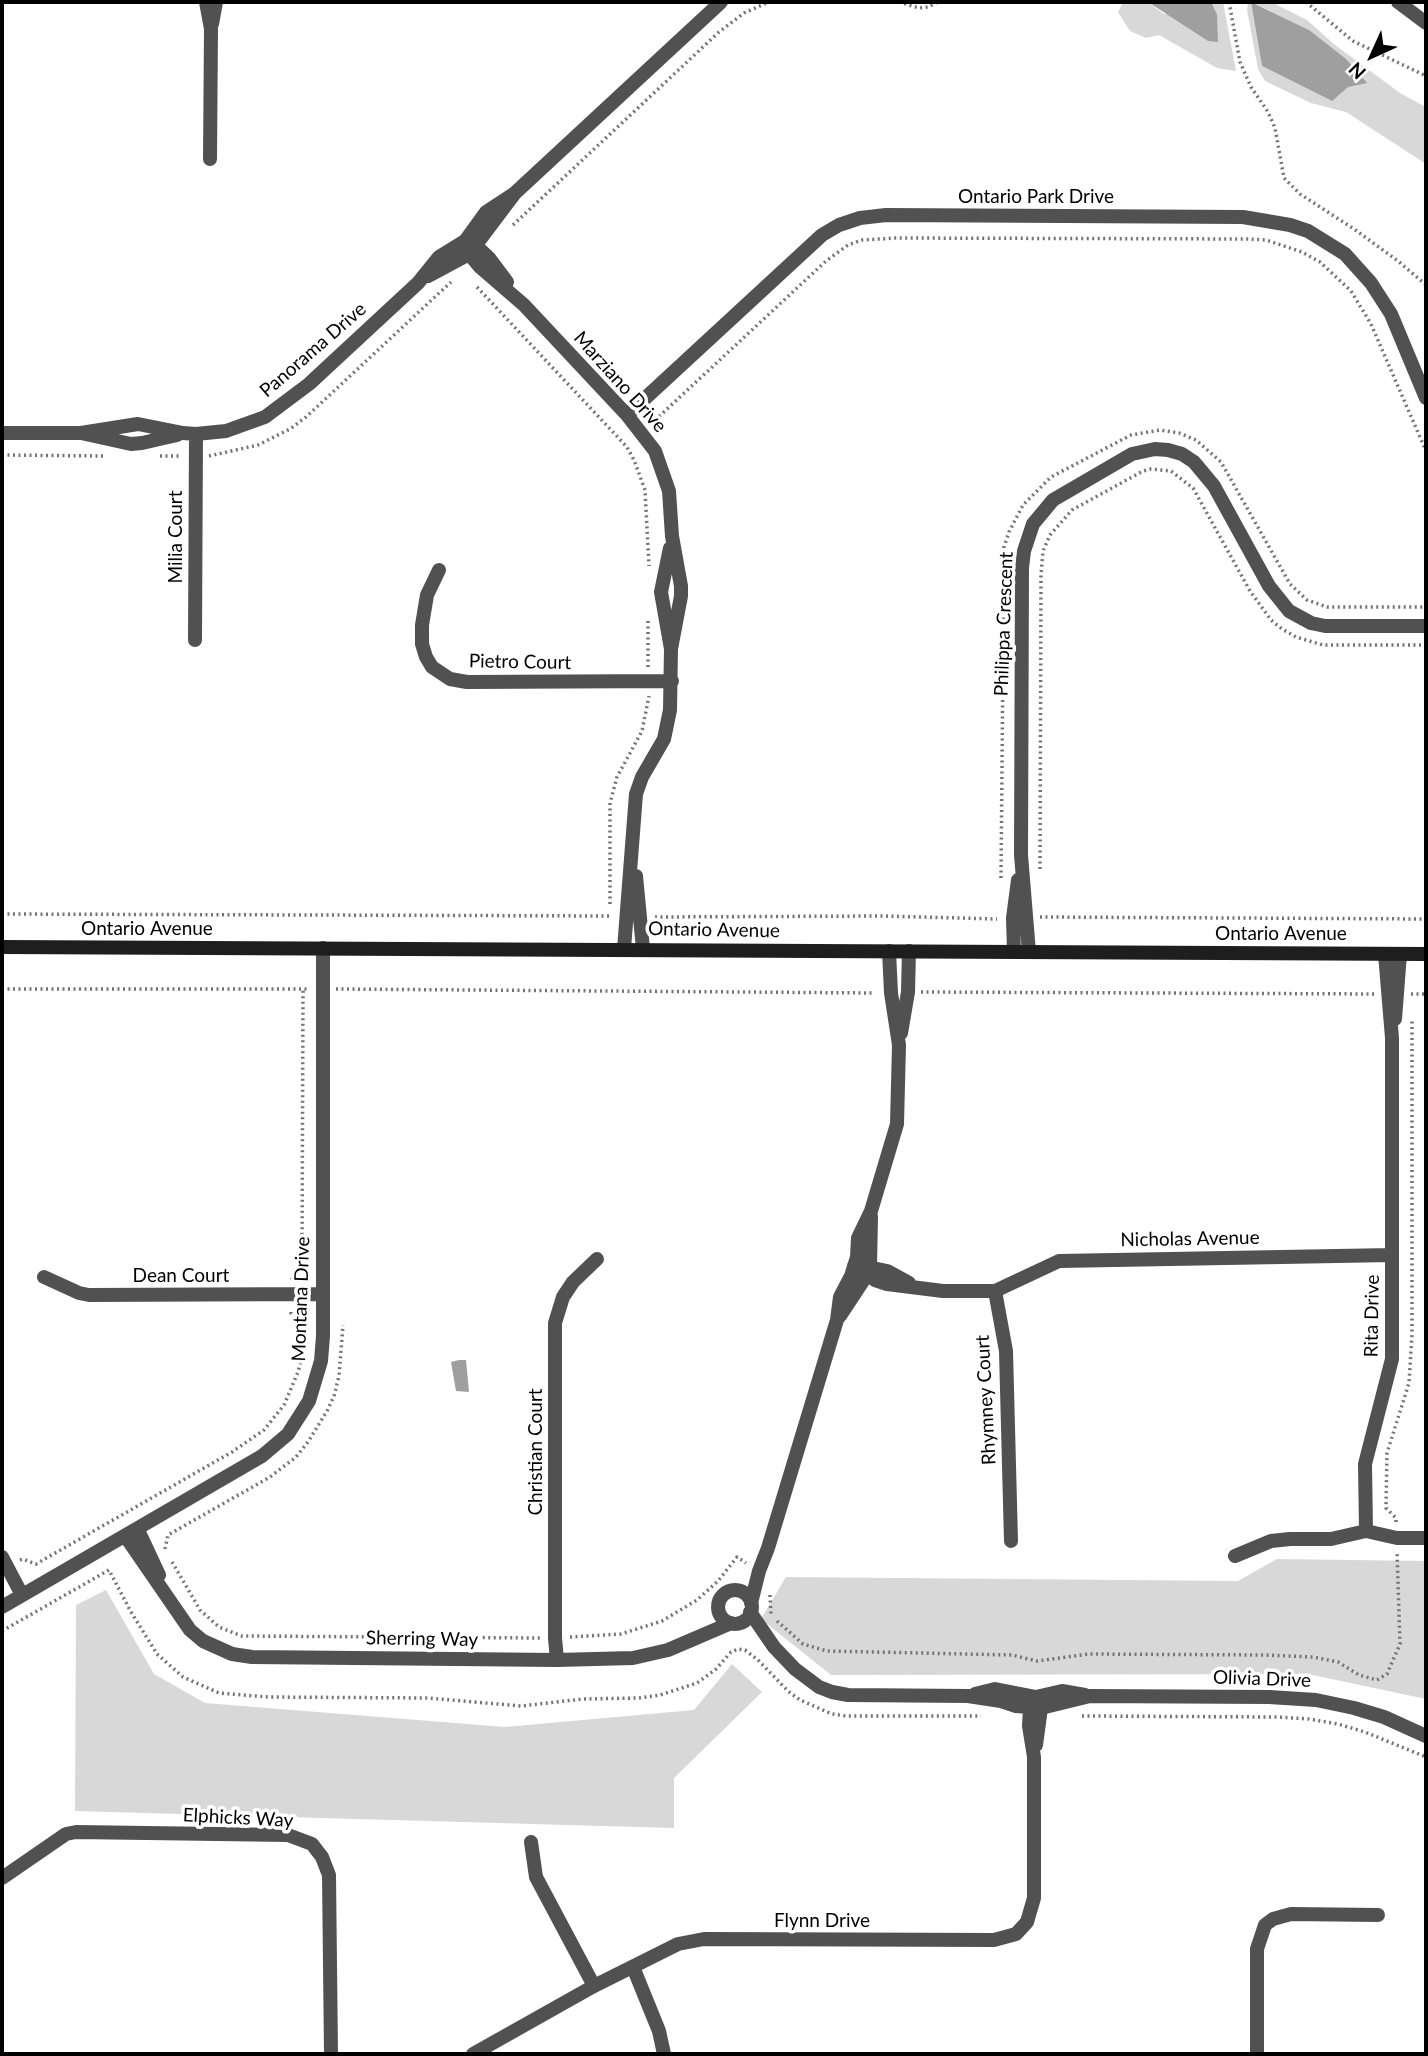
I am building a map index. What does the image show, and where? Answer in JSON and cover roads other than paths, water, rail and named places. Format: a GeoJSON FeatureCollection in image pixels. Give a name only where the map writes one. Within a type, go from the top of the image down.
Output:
{"type":"FeatureCollection","features":[{"type":"Feature","properties":{"kind":"street"},"geometry":{"type":"LineString","coordinates":[[206,2],[211,29]]}},
{"type":"Feature","properties":{"kind":"street"},"geometry":{"type":"LineString","coordinates":[[210,159],[211,29],[216,2]]}},
{"type":"Feature","properties":{"kind":"street","name":"Panorama Drive"},"geometry":{"type":"LineString","coordinates":[[2,433],[81,433],[138,424],[190,433],[226,431],[265,417],[309,384],[418,283],[439,257],[470,247],[486,212],[515,193],[721,2]]}},
{"type":"Feature","properties":{"kind":"street"},"geometry":{"type":"LineString","coordinates":[[1398,2],[1426,23]]}},
{"type":"Feature","properties":{"kind":"street","name":"Ontario Park Drive"},"geometry":{"type":"LineString","coordinates":[[627,415],[822,235],[839,225],[860,218],[886,215],[1243,217],[1267,219],[1299,228],[1345,254],[1371,283],[1391,314],[1426,398]]}},
{"type":"Feature","properties":{"kind":"street","name":"Marziano Drive"},"geometry":{"type":"LineString","coordinates":[[470,247],[489,258],[524,306],[642,432],[655,451],[669,491],[672,536],[681,596],[671,649],[670,710],[664,739],[642,777],[636,794],[633,916],[624,949]]}},
{"type":"Feature","properties":{"kind":"street","name":"Milia Court"},"geometry":{"type":"LineString","coordinates":[[190,433],[195,457],[195,640]]}},
{"type":"Feature","properties":{"kind":"street","name":"Philippa Crescent"},"geometry":{"type":"LineString","coordinates":[[1021,952],[1024,551],[1033,524],[1053,500],[1132,454],[1155,449],[1175,452],[1194,462],[1214,486],[1278,599],[1300,618],[1325,626],[1426,626]]}},
{"type":"Feature","properties":{"kind":"street","name":"Pietro Court"},"geometry":{"type":"LineString","coordinates":[[439,570],[427,595],[422,644],[432,667],[450,679],[467,682],[672,681]]}},
{"type":"Feature","properties":{"kind":"street","name":"Marziano Drive"},"geometry":{"type":"LineString","coordinates":[[633,916],[642,949]]}},
{"type":"Feature","properties":{"kind":"street","name":"Ontario Avenue"},"geometry":{"type":"LineString","coordinates":[[2,947],[1426,954]]}},
{"type":"Feature","properties":{"kind":"street","name":"Montana Drive"},"geometry":{"type":"LineString","coordinates":[[2,1607],[262,1456],[288,1434],[309,1401],[321,1361],[323,948]]}},
{"type":"Feature","properties":{"kind":"street"},"geometry":{"type":"LineString","coordinates":[[718,1611],[723,1619],[734,1623],[746,1620],[751,1607],[759,1571],[837,1320],[840,1297],[855,1266],[858,1238],[871,1211],[897,1124],[899,1045],[891,993],[889,951]]}},
{"type":"Feature","properties":{"kind":"street"},"geometry":{"type":"LineString","coordinates":[[899,1045],[908,992],[909,951]]}},
{"type":"Feature","properties":{"kind":"street","name":"Rita Drive"},"geometry":{"type":"LineString","coordinates":[[1366,1531],[1365,1464],[1392,1359],[1392,954]]}},
{"type":"Feature","properties":{"kind":"street"},"geometry":{"type":"LineString","coordinates":[[837,1320],[868,1270],[871,1211]]}},
{"type":"Feature","properties":{"kind":"street","name":"Nicholas Avenue"},"geometry":{"type":"LineString","coordinates":[[995,1291],[1059,1261],[1392,1255]]}},
{"type":"Feature","properties":{"kind":"street","name":"Christian Court"},"geometry":{"type":"LineString","coordinates":[[557,1660],[555,1323],[563,1297],[585,1268],[597,1259]]}},
{"type":"Feature","properties":{"kind":"street"},"geometry":{"type":"LineString","coordinates":[[855,1266],[887,1271],[920,1288],[995,1291]]}},
{"type":"Feature","properties":{"kind":"street","name":"Dean Court"},"geometry":{"type":"LineString","coordinates":[[44,1277],[89,1295],[322,1294]]}},
{"type":"Feature","properties":{"kind":"street","name":"Rhymney Court"},"geometry":{"type":"LineString","coordinates":[[995,1291],[1006,1351],[1011,1541]]}},
{"type":"Feature","properties":{"kind":"street"},"geometry":{"type":"LineString","coordinates":[[1234,1556],[1271,1541],[1331,1539],[1366,1531],[1397,1538],[1426,1538]]}},
{"type":"Feature","properties":{"kind":"street","name":"Sherring Way"},"geometry":{"type":"LineString","coordinates":[[132,1533],[151,1555],[167,1595],[180,1617],[202,1641],[232,1654],[252,1657],[557,1660],[650,1655],[734,1623]]}},
{"type":"Feature","properties":{"kind":"street"},"geometry":{"type":"LineString","coordinates":[[5,1563],[22,1595]]}},
{"type":"Feature","properties":{"kind":"street"},"geometry":{"type":"LineString","coordinates":[[737,1591],[759,1571]]}},
{"type":"Feature","properties":{"kind":"street"},"geometry":{"type":"LineString","coordinates":[[699,1636],[718,1611],[721,1597],[728,1592],[737,1591],[746,1595],[751,1607]]}},
{"type":"Feature","properties":{"kind":"street","name":"Olivia Drive"},"geometry":{"type":"LineString","coordinates":[[751,1607],[774,1647]]}},
{"type":"Feature","properties":{"kind":"street","name":"Olivia Drive"},"geometry":{"type":"LineString","coordinates":[[734,1623],[774,1647],[806,1679],[832,1692],[848,1695],[968,1696],[995,1689],[1036,1704],[1062,1691],[1090,1696],[1258,1696],[1316,1700],[1384,1717],[1426,1736]]}},
{"type":"Feature","properties":{"kind":"street","name":"Flynn Drive"},"geometry":{"type":"LineString","coordinates":[[473,2054],[594,1986],[678,1944],[704,1939],[993,1940],[1016,1934],[1027,1922],[1034,1898],[1034,1757],[1029,1726],[1036,1704]]}},
{"type":"Feature","properties":{"kind":"street","name":"Elphicks Way"},"geometry":{"type":"LineString","coordinates":[[2,1878],[66,1834],[76,1832],[288,1835],[312,1844],[323,1857],[329,1875],[331,2054]]}},
{"type":"Feature","properties":{"kind":"street"},"geometry":{"type":"LineString","coordinates":[[531,1842],[536,1877],[594,1986]]}},
{"type":"Feature","properties":{"kind":"street"},"geometry":{"type":"LineString","coordinates":[[1256,2054],[1257,1949],[1265,1925],[1273,1919],[1291,1914],[1378,1915]]}},
{"type":"Feature","properties":{"kind":"street"},"geometry":{"type":"LineString","coordinates":[[633,1967],[659,2031],[664,2054]]}}]}
